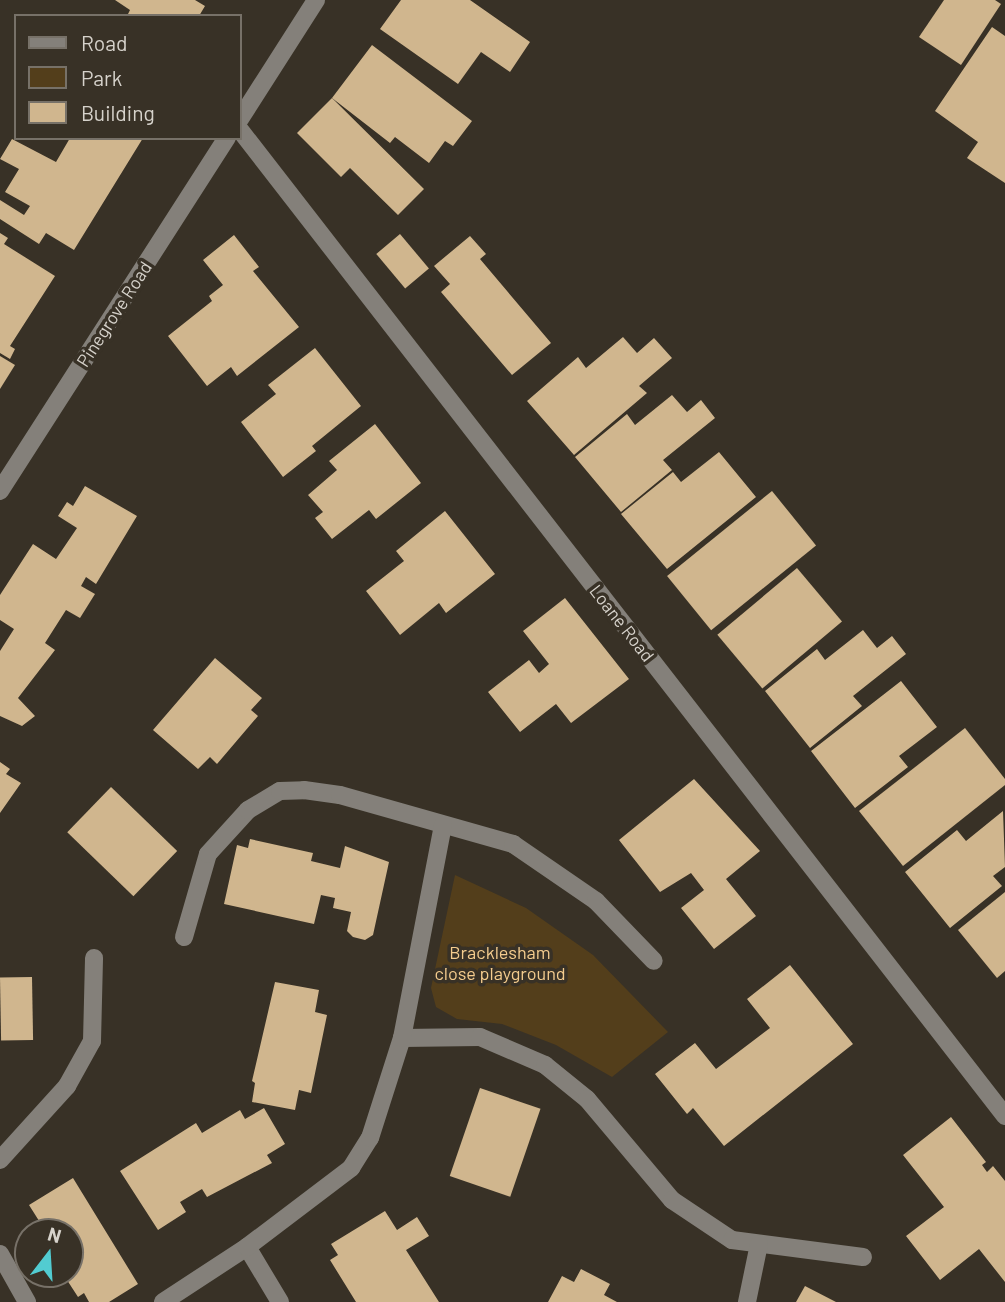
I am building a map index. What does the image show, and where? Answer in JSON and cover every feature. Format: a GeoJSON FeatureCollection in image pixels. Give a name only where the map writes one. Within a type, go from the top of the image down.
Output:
{"type":"FeatureCollection","features":[{"type":"Feature","properties":{"kind":"street"},"geometry":{"type":"LineString","coordinates":[[242,116],[316,0]]}},
{"type":"Feature","properties":{"kind":"street","name":"Loane Road"},"geometry":{"type":"LineString","coordinates":[[242,133],[1005,1116]]}},
{"type":"Feature","properties":{"kind":"street","name":"Pinegrove Road"},"geometry":{"type":"LineString","coordinates":[[0,491],[226,140]]}},
{"type":"Feature","properties":{"kind":"street"},"geometry":{"type":"LineString","coordinates":[[184,937],[208,854],[248,810],[280,791],[341,795],[513,844],[548,865],[596,901],[654,961]]}},
{"type":"Feature","properties":{"kind":"street"},"geometry":{"type":"LineString","coordinates":[[163,1302],[247,1247],[351,1168],[370,1138],[402,1038],[443,825]]}},
{"type":"Feature","properties":{"kind":"street"},"geometry":{"type":"LineString","coordinates":[[0,1160],[67,1086],[92,1041],[94,958]]}},
{"type":"Feature","properties":{"kind":"street"},"geometry":{"type":"LineString","coordinates":[[402,1038],[480,1037],[545,1065],[587,1099],[673,1200],[732,1240],[863,1257]]}},
{"type":"Feature","properties":{"kind":"street"},"geometry":{"type":"LineString","coordinates":[[747,1302],[759,1244]]}},
{"type":"Feature","properties":{"kind":"street"},"geometry":{"type":"LineString","coordinates":[[247,1247],[280,1302]]}},
{"type":"Feature","properties":{"kind":"street"},"geometry":{"type":"LineString","coordinates":[[0,1254],[27,1302]]}},
{"type":"Feature","properties":{"kind":"green space","name":"Bracklesham close playground"},"geometry":{"type":"Polygon","coordinates":[[[455,875],[526,908],[593,955],[668,1032],[612,1077],[556,1045],[502,1024],[457,1019],[436,1007],[431,988],[455,875]]]}},
{"type":"Feature","properties":{"kind":"building"},"geometry":{"type":"Polygon","coordinates":[[[115,0],[195,0],[205,6],[200,14],[128,14],[130,10],[115,0]]]}},
{"type":"Feature","properties":{"kind":"building"},"geometry":{"type":"Polygon","coordinates":[[[401,0],[470,0],[530,42],[510,72],[481,52],[458,84],[380,29],[401,0]]]}},
{"type":"Feature","properties":{"kind":"building"},"geometry":{"type":"Polygon","coordinates":[[[944,0],[995,0],[1001,4],[961,65],[919,37],[944,0]]]}},
{"type":"Feature","properties":{"kind":"building"},"geometry":{"type":"Polygon","coordinates":[[[992,27],[1005,36],[1005,183],[967,158],[978,142],[935,111],[992,27]]]}},
{"type":"Feature","properties":{"kind":"building"},"geometry":{"type":"Polygon","coordinates":[[[372,45],[472,121],[453,146],[445,141],[429,163],[395,137],[390,143],[332,98],[372,45]]]}},
{"type":"Feature","properties":{"kind":"building"},"geometry":{"type":"Polygon","coordinates":[[[332,98],[424,189],[398,215],[350,168],[341,177],[297,133],[332,98]]]}},
{"type":"Feature","properties":{"kind":"building"},"geometry":{"type":"Polygon","coordinates":[[[12,139],[56,162],[69,140],[142,140],[74,250],[46,233],[39,244],[0,219],[0,200],[24,215],[30,206],[5,192],[19,169],[0,159],[12,139]]]}},
{"type":"Feature","properties":{"kind":"building"},"geometry":{"type":"Polygon","coordinates":[[[0,233],[8,238],[4,244],[55,276],[10,346],[15,349],[10,359],[0,353],[0,233]]]}},
{"type":"Feature","properties":{"kind":"building"},"geometry":{"type":"Polygon","coordinates":[[[400,234],[429,268],[405,288],[376,254],[400,234]]]}},
{"type":"Feature","properties":{"kind":"building"},"geometry":{"type":"Polygon","coordinates":[[[234,235],[259,267],[253,271],[299,327],[237,376],[231,367],[207,386],[168,336],[212,301],[209,296],[223,285],[203,260],[234,235]]]}},
{"type":"Feature","properties":{"kind":"building"},"geometry":{"type":"Polygon","coordinates":[[[470,236],[486,254],[480,259],[551,343],[512,375],[441,292],[450,284],[434,266],[470,236]]]}},
{"type":"Feature","properties":{"kind":"building"},"geometry":{"type":"Polygon","coordinates":[[[623,337],[637,353],[654,338],[672,358],[639,386],[647,393],[574,455],[527,401],[578,357],[586,368],[623,337]]]}},
{"type":"Feature","properties":{"kind":"building"},"geometry":{"type":"Polygon","coordinates":[[[315,348],[361,406],[312,446],[316,451],[283,477],[241,422],[276,394],[268,385],[315,348]]]}},
{"type":"Feature","properties":{"kind":"building"},"geometry":{"type":"Polygon","coordinates":[[[0,356],[15,365],[0,389],[0,356]]]}},
{"type":"Feature","properties":{"kind":"building"},"geometry":{"type":"Polygon","coordinates":[[[672,395],[687,412],[701,400],[715,418],[663,460],[672,470],[621,512],[575,457],[627,414],[635,425],[672,395]]]}},
{"type":"Feature","properties":{"kind":"building"},"geometry":{"type":"Polygon","coordinates":[[[375,424],[421,483],[376,519],[369,510],[332,539],[315,518],[323,512],[308,495],[337,470],[329,461],[375,424]]]}},
{"type":"Feature","properties":{"kind":"building"},"geometry":{"type":"Polygon","coordinates":[[[719,452],[756,497],[667,569],[621,514],[673,472],[681,482],[719,452]]]}},
{"type":"Feature","properties":{"kind":"building"},"geometry":{"type":"Polygon","coordinates":[[[85,486],[137,516],[96,584],[86,577],[81,586],[95,594],[80,618],[66,610],[45,643],[55,650],[18,698],[35,716],[22,726],[0,716],[0,651],[14,629],[0,620],[0,595],[33,544],[56,559],[77,528],[58,516],[67,502],[73,506],[85,486]]]}},
{"type":"Feature","properties":{"kind":"building"},"geometry":{"type":"Polygon","coordinates":[[[772,491],[816,545],[711,630],[667,576],[772,491]]]}},
{"type":"Feature","properties":{"kind":"building"},"geometry":{"type":"Polygon","coordinates":[[[445,511],[495,574],[446,613],[439,603],[400,635],[366,591],[404,561],[396,551],[445,511]]]}},
{"type":"Feature","properties":{"kind":"building"},"geometry":{"type":"Polygon","coordinates":[[[797,568],[842,622],[762,688],[717,635],[797,568]]]}},
{"type":"Feature","properties":{"kind":"building"},"geometry":{"type":"Polygon","coordinates":[[[565,598],[629,679],[571,723],[556,704],[520,732],[488,692],[529,660],[539,673],[549,664],[523,631],[565,598]]]}},
{"type":"Feature","properties":{"kind":"building"},"geometry":{"type":"Polygon","coordinates":[[[863,630],[877,648],[892,636],[906,654],[853,696],[862,706],[810,748],[765,691],[817,649],[825,660],[863,630]]]}},
{"type":"Feature","properties":{"kind":"building"},"geometry":{"type":"Polygon","coordinates":[[[215,658],[262,698],[251,710],[258,716],[217,764],[210,757],[198,769],[153,730],[215,658]]]}},
{"type":"Feature","properties":{"kind":"building"},"geometry":{"type":"Polygon","coordinates":[[[901,681],[937,727],[899,756],[908,767],[855,808],[811,751],[901,681]]]}},
{"type":"Feature","properties":{"kind":"building"},"geometry":{"type":"Polygon","coordinates":[[[965,728],[1005,779],[1005,785],[903,866],[859,811],[965,728]]]}},
{"type":"Feature","properties":{"kind":"building"},"geometry":{"type":"Polygon","coordinates":[[[0,762],[10,769],[6,774],[21,783],[0,813],[0,762]]]}},
{"type":"Feature","properties":{"kind":"building"},"geometry":{"type":"Polygon","coordinates":[[[694,779],[760,851],[726,879],[756,916],[714,949],[681,908],[704,890],[691,873],[660,892],[619,840],[694,779]]]}},
{"type":"Feature","properties":{"kind":"building"},"geometry":{"type":"Polygon","coordinates":[[[111,787],[177,851],[133,896],[67,832],[111,787]]]}},
{"type":"Feature","properties":{"kind":"building"},"geometry":{"type":"Polygon","coordinates":[[[1003,811],[1005,867],[993,876],[1002,886],[950,928],[905,872],[957,830],[966,841],[1003,811]]]}},
{"type":"Feature","properties":{"kind":"building"},"geometry":{"type":"Polygon","coordinates":[[[250,839],[313,853],[311,861],[340,868],[345,846],[389,862],[373,935],[365,940],[353,937],[347,931],[351,912],[333,908],[335,898],[321,895],[314,924],[224,904],[237,845],[248,848],[250,839]]]}},
{"type":"Feature","properties":{"kind":"building"},"geometry":{"type":"Polygon","coordinates":[[[1005,892],[1005,971],[997,978],[958,930],[1005,892]]]}},
{"type":"Feature","properties":{"kind":"building"},"geometry":{"type":"Polygon","coordinates":[[[790,965],[853,1044],[724,1146],[693,1108],[687,1114],[655,1074],[695,1043],[716,1069],[770,1028],[747,999],[790,965]]]}},
{"type":"Feature","properties":{"kind":"building"},"geometry":{"type":"Polygon","coordinates":[[[32,977],[33,1040],[1,1041],[0,978],[32,977]]]}},
{"type":"Feature","properties":{"kind":"building"},"geometry":{"type":"Polygon","coordinates":[[[275,982],[319,990],[315,1012],[327,1015],[311,1093],[299,1090],[295,1110],[252,1102],[255,1083],[252,1081],[275,982]]]}},
{"type":"Feature","properties":{"kind":"building"},"geometry":{"type":"Polygon","coordinates":[[[480,1088],[541,1109],[510,1197],[450,1176],[480,1088]]]}},
{"type":"Feature","properties":{"kind":"building"},"geometry":{"type":"Polygon","coordinates":[[[264,1108],[285,1144],[267,1155],[272,1163],[207,1197],[202,1189],[180,1202],[186,1212],[158,1230],[120,1171],[196,1123],[202,1133],[240,1110],[245,1119],[264,1108]]]}},
{"type":"Feature","properties":{"kind":"building"},"geometry":{"type":"Polygon","coordinates":[[[951,1117],[986,1162],[982,1165],[987,1172],[993,1166],[1005,1181],[1005,1282],[979,1249],[940,1280],[906,1236],[944,1207],[903,1155],[951,1117]]]}},
{"type":"Feature","properties":{"kind":"building"},"geometry":{"type":"Polygon","coordinates":[[[73,1178],[138,1284],[109,1302],[89,1302],[84,1293],[78,1297],[72,1288],[84,1288],[84,1218],[37,1218],[29,1205],[73,1178]]]}},
{"type":"Feature","properties":{"kind":"building"},"geometry":{"type":"Polygon","coordinates":[[[385,1211],[397,1230],[417,1217],[429,1236],[406,1250],[439,1302],[356,1302],[330,1260],[338,1255],[331,1244],[385,1211]]]}},
{"type":"Feature","properties":{"kind":"building"},"geometry":{"type":"Polygon","coordinates":[[[581,1269],[610,1284],[604,1295],[617,1302],[548,1302],[562,1276],[574,1282],[581,1269]]]}},
{"type":"Feature","properties":{"kind":"building"},"geometry":{"type":"Polygon","coordinates":[[[805,1286],[836,1302],[796,1302],[805,1286]]]}}]}
